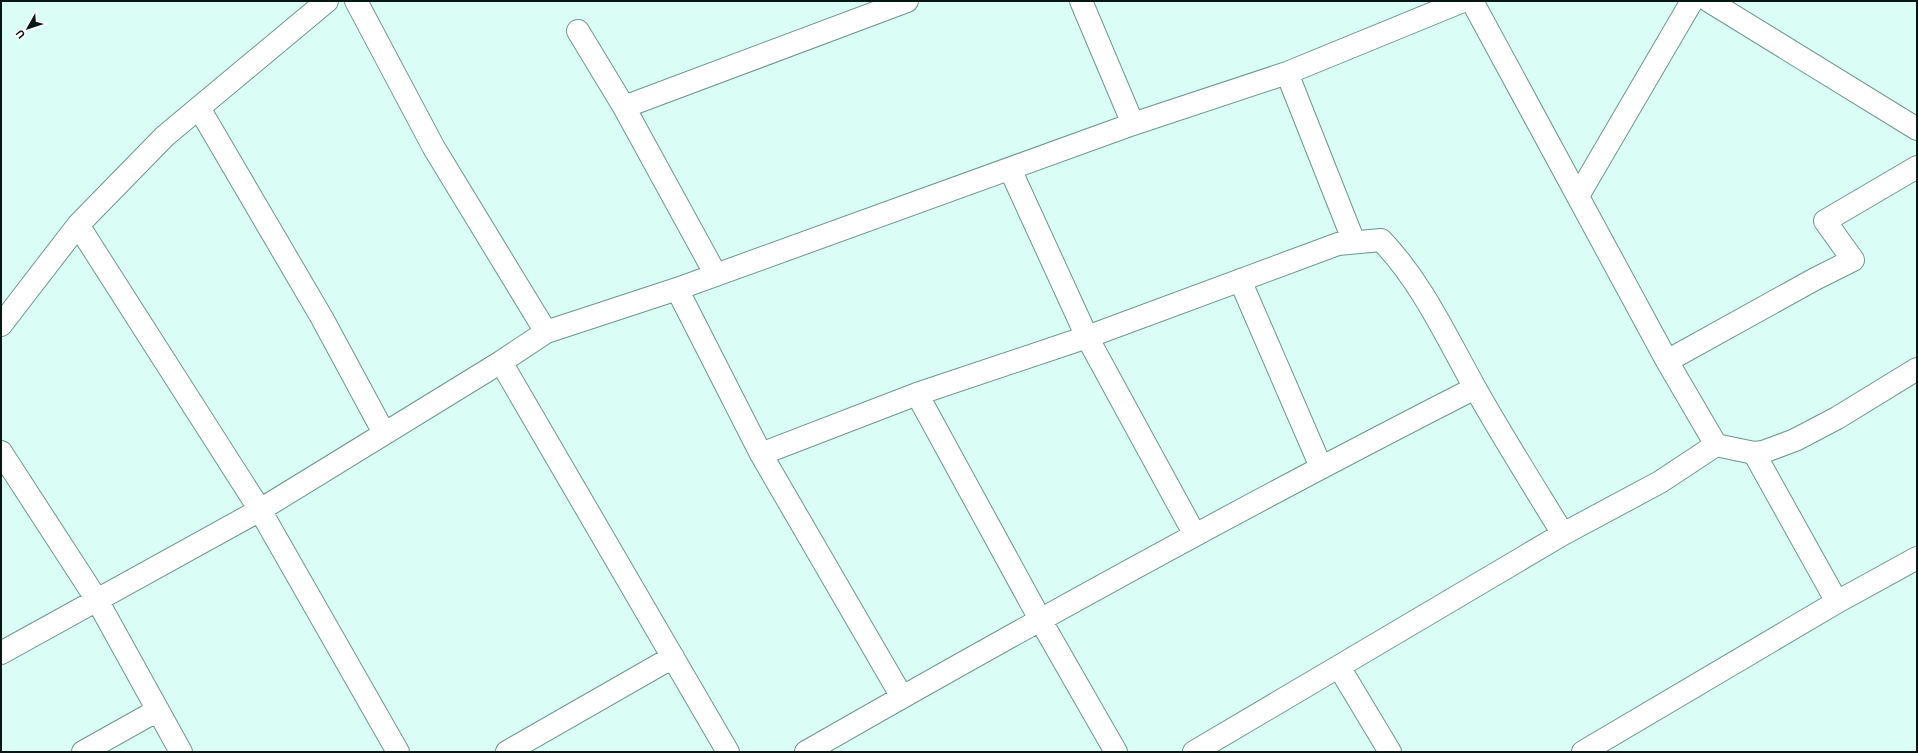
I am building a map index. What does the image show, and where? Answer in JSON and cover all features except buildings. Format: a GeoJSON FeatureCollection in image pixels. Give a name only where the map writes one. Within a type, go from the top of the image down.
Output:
{"type":"FeatureCollection","features":[{"type":"Feature","properties":{"kind":"street"},"geometry":{"type":"LineString","coordinates":[[1,325],[78,225],[165,136],[327,1]]}},
{"type":"Feature","properties":{"kind":"street"},"geometry":{"type":"LineString","coordinates":[[356,1],[434,148],[546,332]]}},
{"type":"Feature","properties":{"kind":"street"},"geometry":{"type":"LineString","coordinates":[[624,107],[907,1]]}},
{"type":"Feature","properties":{"kind":"street"},"geometry":{"type":"LineString","coordinates":[[1081,1],[1133,124]]}},
{"type":"Feature","properties":{"kind":"street"},"geometry":{"type":"LineString","coordinates":[[1,653],[260,510],[501,362],[546,332],[677,289],[1133,124],[1287,73],[1463,1]]}},
{"type":"Feature","properties":{"kind":"street"},"geometry":{"type":"LineString","coordinates":[[1472,1],[1667,361],[1716,445]]}},
{"type":"Feature","properties":{"kind":"street"},"geometry":{"type":"LineString","coordinates":[[1578,196],[1692,1]]}},
{"type":"Feature","properties":{"kind":"street"},"geometry":{"type":"LineString","coordinates":[[1709,1],[1917,129]]}},
{"type":"Feature","properties":{"kind":"street"},"geometry":{"type":"LineString","coordinates":[[578,31],[624,107],[716,275]]}},
{"type":"Feature","properties":{"kind":"street"},"geometry":{"type":"LineString","coordinates":[[1287,73],[1354,242]]}},
{"type":"Feature","properties":{"kind":"street"},"geometry":{"type":"LineString","coordinates":[[198,108],[322,318],[384,433]]}},
{"type":"Feature","properties":{"kind":"street"},"geometry":{"type":"LineString","coordinates":[[1667,361],[1815,279],[1853,260],[1825,221],[1917,167]]}},
{"type":"Feature","properties":{"kind":"street"},"geometry":{"type":"LineString","coordinates":[[1010,169],[1087,337],[1195,535]]}},
{"type":"Feature","properties":{"kind":"street"},"geometry":{"type":"LineString","coordinates":[[78,225],[260,510],[398,752]]}},
{"type":"Feature","properties":{"kind":"street"},"geometry":{"type":"LineString","coordinates":[[761,454],[917,394],[1087,337],[1338,244],[1380,240],[1396,256],[1428,304],[1475,388],[1562,534]]}},
{"type":"Feature","properties":{"kind":"street"},"geometry":{"type":"LineString","coordinates":[[1240,280],[1321,466]]}},
{"type":"Feature","properties":{"kind":"street"},"geometry":{"type":"LineString","coordinates":[[677,289],[761,454],[902,697]]}},
{"type":"Feature","properties":{"kind":"street"},"geometry":{"type":"LineString","coordinates":[[501,362],[728,752]]}},
{"type":"Feature","properties":{"kind":"street"},"geometry":{"type":"LineString","coordinates":[[1194,752],[1562,534],[1660,482],[1716,445],[1754,453],[1763,452],[1795,440],[1837,418],[1917,369]]}},
{"type":"Feature","properties":{"kind":"street"},"geometry":{"type":"LineString","coordinates":[[806,752],[902,697],[1321,466],[1475,388]]}},
{"type":"Feature","properties":{"kind":"street"},"geometry":{"type":"LineString","coordinates":[[917,394],[1041,621],[1116,752]]}},
{"type":"Feature","properties":{"kind":"street"},"geometry":{"type":"LineString","coordinates":[[1,452],[97,600],[181,752]]}},
{"type":"Feature","properties":{"kind":"street"},"geometry":{"type":"LineString","coordinates":[[1754,453],[1837,602]]}},
{"type":"Feature","properties":{"kind":"street"},"geometry":{"type":"LineString","coordinates":[[1583,752],[1837,602],[1917,558]]}},
{"type":"Feature","properties":{"kind":"street"},"geometry":{"type":"LineString","coordinates":[[508,752],[673,658]]}},
{"type":"Feature","properties":{"kind":"street"},"geometry":{"type":"LineString","coordinates":[[1339,667],[1390,752]]}},
{"type":"Feature","properties":{"kind":"street"},"geometry":{"type":"LineString","coordinates":[[83,752],[158,710]]}}]}
